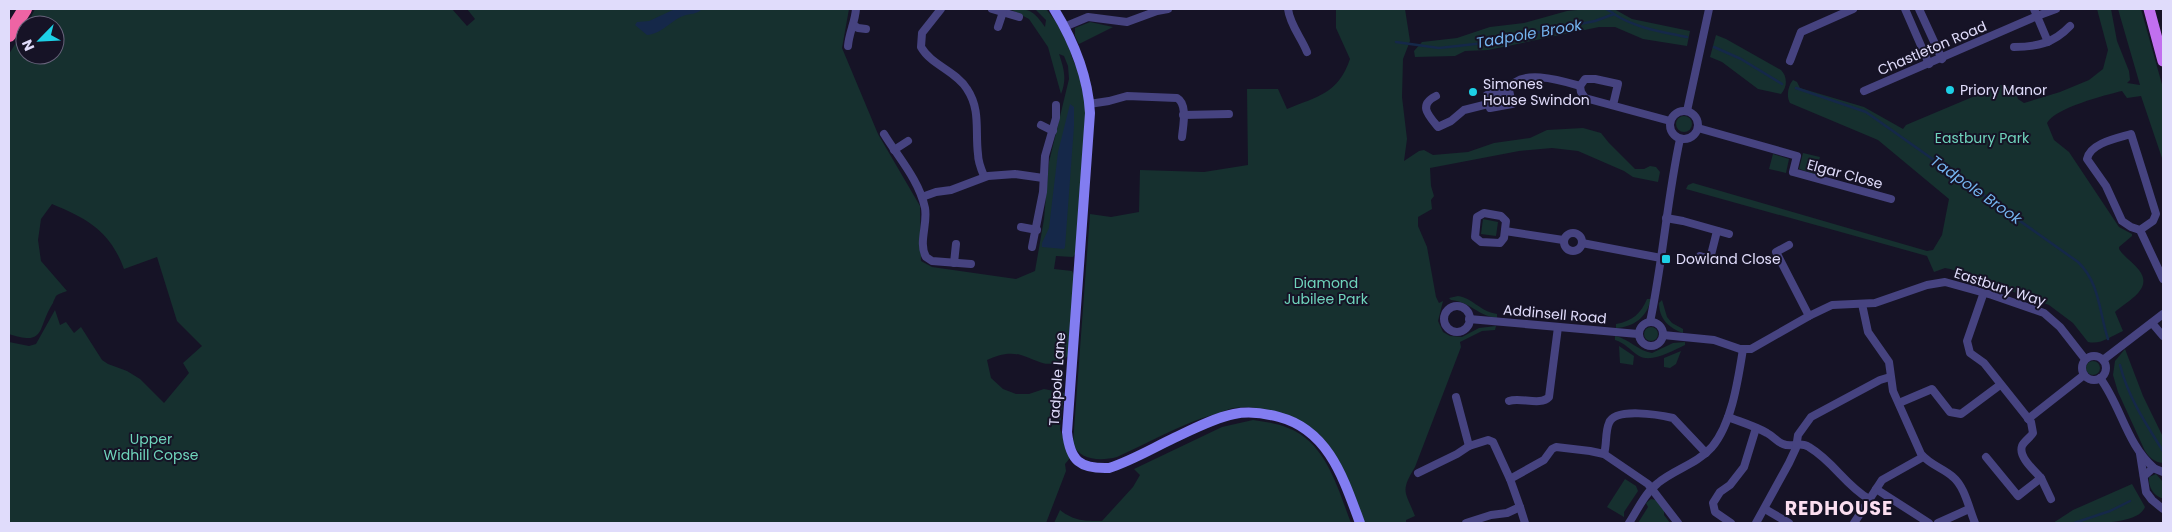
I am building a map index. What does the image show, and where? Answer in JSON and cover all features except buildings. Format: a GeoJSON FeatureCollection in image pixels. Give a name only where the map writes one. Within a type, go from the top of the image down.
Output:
{"type":"FeatureCollection","features":[{"type":"Feature","properties":{"kind":"highway"},"geometry":{"type":"LineString","coordinates":[[9,36],[25,9]]}},
{"type":"Feature","properties":{"kind":"main road"},"geometry":{"type":"LineString","coordinates":[[2149,9],[2163,61]]}},
{"type":"Feature","properties":{"kind":"street"},"geometry":{"type":"LineString","coordinates":[[848,46],[849,32],[853,25],[856,9]]}},
{"type":"Feature","properties":{"kind":"street"},"geometry":{"type":"LineString","coordinates":[[941,9],[922,32],[921,47],[928,56],[961,81],[971,95],[976,108],[978,154],[984,176]]}},
{"type":"Feature","properties":{"kind":"street"},"geometry":{"type":"LineString","coordinates":[[992,9],[1019,17]]}},
{"type":"Feature","properties":{"kind":"street","name":"Tadpole Lane"},"geometry":{"type":"LineString","coordinates":[[1054,9],[1064,26],[1078,61],[1089,104],[1089,139],[1067,432],[1072,455],[1079,462],[1088,466],[1109,468],[1227,416],[1252,412],[1271,415],[1299,424],[1311,432],[1322,444],[1338,469],[1360,523]]}},
{"type":"Feature","properties":{"kind":"street"},"geometry":{"type":"LineString","coordinates":[[1064,26],[1088,17],[1127,22],[1168,9]]}},
{"type":"Feature","properties":{"kind":"street"},"geometry":{"type":"LineString","coordinates":[[1288,9],[1290,22],[1302,38],[1307,52]]}},
{"type":"Feature","properties":{"kind":"street"},"geometry":{"type":"LineString","coordinates":[[1687,111],[1709,9]]}},
{"type":"Feature","properties":{"kind":"street"},"geometry":{"type":"LineString","coordinates":[[1905,9],[1930,64]]}},
{"type":"Feature","properties":{"kind":"street"},"geometry":{"type":"LineString","coordinates":[[1919,9],[1942,58]]}},
{"type":"Feature","properties":{"kind":"street","name":"Chastleton Road"},"geometry":{"type":"LineString","coordinates":[[1864,91],[1930,64],[2036,13],[2056,9]]}},
{"type":"Feature","properties":{"kind":"street"},"geometry":{"type":"LineString","coordinates":[[1790,61],[1801,32],[1848,10]]}},
{"type":"Feature","properties":{"kind":"street"},"geometry":{"type":"LineString","coordinates":[[998,26],[1003,12]]}},
{"type":"Feature","properties":{"kind":"street"},"geometry":{"type":"LineString","coordinates":[[2036,13],[2048,42]]}},
{"type":"Feature","properties":{"kind":"street"},"geometry":{"type":"LineString","coordinates":[[853,25],[866,29]]}},
{"type":"Feature","properties":{"kind":"street"},"geometry":{"type":"LineString","coordinates":[[2014,46],[2036,46],[2048,42],[2060,36],[2070,26]]}},
{"type":"Feature","properties":{"kind":"street"},"geometry":{"type":"LineString","coordinates":[[1509,90],[1512,104],[1490,108],[1487,95],[1509,90],[1514,83],[1548,77],[1580,86]]}},
{"type":"Feature","properties":{"kind":"street"},"geometry":{"type":"LineString","coordinates":[[1613,105],[1618,84],[1590,78],[1585,79],[1580,86],[1585,98],[1670,121]]}},
{"type":"Feature","properties":{"kind":"street"},"geometry":{"type":"LineString","coordinates":[[1089,104],[1109,102],[1127,96],[1180,99],[1183,115],[1182,137]]}},
{"type":"Feature","properties":{"kind":"street"},"geometry":{"type":"LineString","coordinates":[[1436,96],[1425,105],[1439,128],[1464,110],[1488,104]]}},
{"type":"Feature","properties":{"kind":"street"},"geometry":{"type":"LineString","coordinates":[[1032,247],[1037,230],[1045,156],[1056,118],[1056,105]]}},
{"type":"Feature","properties":{"kind":"street"},"geometry":{"type":"LineString","coordinates":[[1687,111],[1696,118],[1698,128],[1692,137],[1680,139],[1672,133],[1670,121],[1676,113],[1687,111]]}},
{"type":"Feature","properties":{"kind":"street"},"geometry":{"type":"LineString","coordinates":[[1183,115],[1229,114]]}},
{"type":"Feature","properties":{"kind":"street"},"geometry":{"type":"LineString","coordinates":[[1041,125],[1053,130]]}},
{"type":"Feature","properties":{"kind":"street","name":"Elgar Close"},"geometry":{"type":"LineString","coordinates":[[1698,128],[1797,156],[1792,172],[1891,199]]}},
{"type":"Feature","properties":{"kind":"street"},"geometry":{"type":"LineString","coordinates":[[884,134],[910,174],[922,197],[926,214],[924,254],[932,261],[970,264]]}},
{"type":"Feature","properties":{"kind":"street"},"geometry":{"type":"LineString","coordinates":[[2140,230],[2153,221],[2156,214],[2131,134],[2094,148],[2088,154],[2087,159],[2106,186],[2122,221],[2130,227],[2140,230],[2163,279]]}},
{"type":"Feature","properties":{"kind":"street"},"geometry":{"type":"LineString","coordinates":[[1650,322],[1680,139]]}},
{"type":"Feature","properties":{"kind":"street"},"geometry":{"type":"LineString","coordinates":[[894,150],[908,141]]}},
{"type":"Feature","properties":{"kind":"street"},"geometry":{"type":"LineString","coordinates":[[922,197],[936,192],[951,190],[984,176],[1006,174],[1043,178]]}},
{"type":"Feature","properties":{"kind":"street"},"geometry":{"type":"LineString","coordinates":[[1484,213],[1501,216],[1506,223],[1505,231],[1504,238],[1500,243],[1479,242],[1474,234],[1477,217],[1484,213]]}},
{"type":"Feature","properties":{"kind":"street"},"geometry":{"type":"LineString","coordinates":[[1666,218],[1729,234]]}},
{"type":"Feature","properties":{"kind":"street"},"geometry":{"type":"LineString","coordinates":[[1022,227],[1037,230]]}},
{"type":"Feature","properties":{"kind":"street"},"geometry":{"type":"LineString","coordinates":[[1505,231],[1564,240]]}},
{"type":"Feature","properties":{"kind":"street"},"geometry":{"type":"LineString","coordinates":[[1700,256],[1710,259],[1717,231]]}},
{"type":"Feature","properties":{"kind":"street"},"geometry":{"type":"LineString","coordinates":[[1573,233],[1580,236],[1582,244],[1579,249],[1570,252],[1564,247],[1564,240],[1568,234],[1573,233]]}},
{"type":"Feature","properties":{"kind":"street"},"geometry":{"type":"LineString","coordinates":[[954,263],[956,244]]}},
{"type":"Feature","properties":{"kind":"street"},"geometry":{"type":"LineString","coordinates":[[1582,244],[1661,258]]}},
{"type":"Feature","properties":{"kind":"street"},"geometry":{"type":"LineString","coordinates":[[1788,245],[1776,252],[1809,316]]}},
{"type":"Feature","properties":{"kind":"street","name":"Eastbury Way"},"geometry":{"type":"LineString","coordinates":[[1743,350],[1758,346],[1809,316],[1832,305],[1882,302],[1940,282],[1954,283],[2033,308],[2048,316],[2085,359]]}},
{"type":"Feature","properties":{"kind":"street"},"geometry":{"type":"LineString","coordinates":[[1984,292],[1967,344],[1970,353],[1984,363],[2032,426],[2033,433],[2024,444],[2022,452],[2041,478],[2051,499]]}},
{"type":"Feature","properties":{"kind":"street"},"geometry":{"type":"LineString","coordinates":[[1862,304],[1868,332],[1889,362],[1890,377],[1899,403],[1923,457],[1954,477],[1975,523]]}},
{"type":"Feature","properties":{"kind":"street"},"geometry":{"type":"LineString","coordinates":[[2103,360],[2163,314]]}},
{"type":"Feature","properties":{"kind":"street","name":"Addinsell Road"},"geometry":{"type":"LineString","coordinates":[[1469,319],[1638,334]]}},
{"type":"Feature","properties":{"kind":"street"},"geometry":{"type":"LineString","coordinates":[[1650,322],[1658,324],[1663,335],[1660,342],[1650,346],[1643,343],[1638,334],[1643,324],[1650,322]]}},
{"type":"Feature","properties":{"kind":"street"},"geometry":{"type":"LineString","coordinates":[[2152,323],[2163,336]]}},
{"type":"Feature","properties":{"kind":"street"},"geometry":{"type":"LineString","coordinates":[[1508,401],[1517,398],[1544,401],[1549,398],[1552,390],[1558,327]]}},
{"type":"Feature","properties":{"kind":"street"},"geometry":{"type":"LineString","coordinates":[[1629,523],[1652,488],[1662,479],[1706,453],[1716,441],[1728,417],[1743,350],[1714,340],[1663,335]]}},
{"type":"Feature","properties":{"kind":"street"},"geometry":{"type":"LineString","coordinates":[[2096,356],[2103,360],[2106,370],[2100,378],[2093,380],[2084,375],[2082,367],[2085,359],[2096,356]]}},
{"type":"Feature","properties":{"kind":"street"},"geometry":{"type":"LineString","coordinates":[[2028,419],[2084,375]]}},
{"type":"Feature","properties":{"kind":"street"},"geometry":{"type":"LineString","coordinates":[[1756,523],[1789,463],[1800,432],[1815,414],[1880,380],[1890,377]]}},
{"type":"Feature","properties":{"kind":"street"},"geometry":{"type":"LineString","coordinates":[[2100,378],[2109,390],[2140,452],[2154,468],[2163,471]]}},
{"type":"Feature","properties":{"kind":"street"},"geometry":{"type":"LineString","coordinates":[[1899,403],[1932,389],[1950,412],[1961,414],[2000,385]]}},
{"type":"Feature","properties":{"kind":"street"},"geometry":{"type":"LineString","coordinates":[[1456,396],[1469,446]]}},
{"type":"Feature","properties":{"kind":"street"},"geometry":{"type":"LineString","coordinates":[[1604,454],[1610,420],[1614,416],[1623,413],[1673,418],[1706,453]]}},
{"type":"Feature","properties":{"kind":"street"},"geometry":{"type":"LineString","coordinates":[[1728,417],[1756,428],[1782,444],[1804,444],[1840,473],[1853,490],[1869,499]]}},
{"type":"Feature","properties":{"kind":"street"},"geometry":{"type":"LineString","coordinates":[[1731,523],[1715,512],[1713,503],[1720,492],[1730,485],[1744,467],[1756,428]]}},
{"type":"Feature","properties":{"kind":"street"},"geometry":{"type":"LineString","coordinates":[[1418,473],[1458,454],[1469,446],[1488,440],[1493,442],[1510,479],[1525,523]]}},
{"type":"Feature","properties":{"kind":"street"},"geometry":{"type":"LineString","coordinates":[[1510,479],[1544,460],[1552,449],[1556,447],[1604,454],[1652,488],[1678,523]]}},
{"type":"Feature","properties":{"kind":"street"},"geometry":{"type":"LineString","coordinates":[[2140,452],[2146,492],[2152,500],[2162,506]]}},
{"type":"Feature","properties":{"kind":"street"},"geometry":{"type":"LineString","coordinates":[[1986,456],[2018,496],[2041,478]]}},
{"type":"Feature","properties":{"kind":"street"},"geometry":{"type":"LineString","coordinates":[[1854,523],[1884,478],[1923,457]]}},
{"type":"Feature","properties":{"kind":"street"},"geometry":{"type":"LineString","coordinates":[[2144,476],[2154,468]]}},
{"type":"Feature","properties":{"kind":"street"},"geometry":{"type":"LineString","coordinates":[[1876,489],[1929,523]]}},
{"type":"Feature","properties":{"kind":"street"},"geometry":{"type":"LineString","coordinates":[[1466,523],[1491,515],[1507,513],[1520,507]]}},
{"type":"Feature","properties":{"kind":"street"},"geometry":{"type":"LineString","coordinates":[[1765,509],[1789,523]]}},
{"type":"Feature","properties":{"kind":"street"},"geometry":{"type":"LineString","coordinates":[[1938,523],[1969,509]]}},
{"type":"Feature","properties":{"kind":"green space","name":"Upper Widhill Copse"},"geometry":{"type":"Polygon","coordinates":[[[35,9],[452,9],[467,26],[475,19],[467,9],[849,9],[842,48],[878,134],[920,206],[921,261],[932,267],[1016,279],[1035,271],[1044,219],[1049,162],[1069,79],[1068,66],[1064,56],[1059,54],[1064,74],[1061,94],[1048,47],[1029,19],[1010,9],[1027,10],[1034,14],[1045,27],[1046,20],[1035,9],[1046,9],[1056,22],[1071,51],[1079,74],[1087,114],[1077,251],[1073,257],[1056,256],[1054,269],[1072,271],[1075,277],[1068,356],[1061,361],[1049,364],[1012,354],[999,355],[987,360],[991,378],[1003,389],[1016,394],[1029,394],[1044,389],[1064,393],[1060,429],[1070,458],[1065,464],[1066,471],[1046,523],[9,523],[9,342],[29,346],[36,344],[55,310],[60,325],[66,322],[74,333],[81,327],[102,360],[140,379],[164,403],[189,373],[183,363],[202,346],[177,321],[157,257],[124,269],[112,245],[105,236],[87,221],[52,204],[41,219],[38,240],[41,261],[67,291],[56,296],[42,327],[35,336],[30,338],[9,334],[9,54],[15,44],[15,65],[65,65],[65,15],[32,15],[35,9]]]}},
{"type":"Feature","properties":{"kind":"green space","name":"Diamond Jubilee Park"},"geometry":{"type":"Polygon","coordinates":[[[1336,9],[1405,9],[1410,41],[1403,59],[1402,97],[1407,139],[1404,161],[1419,151],[1424,150],[1433,155],[1468,152],[1494,143],[1530,138],[1547,130],[1583,128],[1601,133],[1635,169],[1644,169],[1650,166],[1656,167],[1660,172],[1658,182],[1633,177],[1624,171],[1578,151],[1552,148],[1519,151],[1430,168],[1431,186],[1434,196],[1431,200],[1432,209],[1418,217],[1418,226],[1427,247],[1436,297],[1439,303],[1443,301],[1438,321],[1443,332],[1450,336],[1462,337],[1479,328],[1496,326],[1495,330],[1482,331],[1460,342],[1461,347],[1415,467],[1407,482],[1406,492],[1415,516],[1406,520],[1406,523],[1363,523],[1320,435],[1291,417],[1268,410],[1245,407],[1229,409],[1164,434],[1117,457],[1091,458],[1080,453],[1073,443],[1090,214],[1111,217],[1139,212],[1140,170],[1204,172],[1248,165],[1247,89],[1278,89],[1287,109],[1326,92],[1333,87],[1345,71],[1350,59],[1336,28],[1336,9]]]}},
{"type":"Feature","properties":{"kind":"green space"},"geometry":{"type":"Polygon","coordinates":[[[1614,9],[1632,19],[1690,31],[1687,46],[1643,39],[1615,27],[1599,27],[1488,50],[1465,51],[1455,56],[1415,57],[1414,51],[1422,42],[1457,38],[1490,27],[1524,23],[1567,11],[1614,9]]]}},
{"type":"Feature","properties":{"kind":"green space","name":"Eastbury Park"},"geometry":{"type":"Polygon","coordinates":[[[2097,9],[2111,9],[2117,41],[2129,71],[2130,80],[2127,83],[2140,85],[2118,9],[2141,9],[2163,88],[2163,161],[2141,96],[2127,98],[2122,91],[2104,96],[2070,107],[2052,117],[2047,123],[2054,140],[2069,152],[2119,227],[2132,234],[2119,249],[2139,270],[2143,277],[2143,283],[2137,294],[2115,312],[2123,331],[2106,340],[2093,343],[2088,342],[2073,323],[2049,305],[1995,285],[1995,283],[1945,268],[1934,272],[1927,256],[1686,189],[1688,185],[1693,183],[1927,251],[1933,250],[1942,235],[1949,199],[1878,140],[1790,103],[1788,94],[1791,82],[1793,80],[1797,82],[1800,88],[1864,107],[1903,129],[1906,125],[2001,85],[2014,88],[2018,99],[2024,103],[2060,92],[2089,80],[2103,69],[2108,50],[2097,9]]]}},
{"type":"Feature","properties":{"kind":"green space"},"geometry":{"type":"Polygon","coordinates":[[[1090,22],[1113,27],[1079,44],[1075,36],[1075,28],[1090,22]]]}},
{"type":"Feature","properties":{"kind":"green space"},"geometry":{"type":"Polygon","coordinates":[[[1716,35],[1781,70],[1786,82],[1785,89],[1781,94],[1758,89],[1722,62],[1710,57],[1716,35]]]}},
{"type":"Feature","properties":{"kind":"green space"},"geometry":{"type":"Polygon","coordinates":[[[1684,116],[1692,124],[1684,132],[1676,124],[1684,116]]]}},
{"type":"Feature","properties":{"kind":"green space"},"geometry":{"type":"Polygon","coordinates":[[[1803,153],[1820,157],[1815,174],[1799,169],[1803,153]]]}},
{"type":"Feature","properties":{"kind":"green space"},"geometry":{"type":"Polygon","coordinates":[[[1773,154],[1789,159],[1786,173],[1769,169],[1773,154]]]}},
{"type":"Feature","properties":{"kind":"green space"},"geometry":{"type":"Polygon","coordinates":[[[1483,219],[1498,222],[1496,236],[1481,234],[1483,219]]]}},
{"type":"Feature","properties":{"kind":"green space"},"geometry":{"type":"Polygon","coordinates":[[[1458,296],[1497,314],[1497,318],[1449,298],[1458,296]]]}},
{"type":"Feature","properties":{"kind":"green space"},"geometry":{"type":"Polygon","coordinates":[[[1647,299],[1651,299],[1649,305],[1639,320],[1628,326],[1616,328],[1616,324],[1636,316],[1647,299]]]}},
{"type":"Feature","properties":{"kind":"green space"},"geometry":{"type":"Polygon","coordinates":[[[1662,300],[1667,317],[1672,323],[1683,329],[1683,333],[1669,326],[1663,318],[1659,309],[1659,303],[1662,300]]]}},
{"type":"Feature","properties":{"kind":"green space"},"geometry":{"type":"Polygon","coordinates":[[[1648,327],[1654,327],[1658,334],[1654,341],[1648,341],[1644,337],[1644,331],[1648,327]]]}},
{"type":"Feature","properties":{"kind":"green space"},"geometry":{"type":"Polygon","coordinates":[[[1615,336],[1652,353],[1673,343],[1685,342],[1685,345],[1656,357],[1644,358],[1615,340],[1615,336]]]}},
{"type":"Feature","properties":{"kind":"green space"},"geometry":{"type":"Polygon","coordinates":[[[1619,346],[1634,356],[1633,365],[1620,363],[1619,346]]]}},
{"type":"Feature","properties":{"kind":"green space"},"geometry":{"type":"Polygon","coordinates":[[[2125,349],[2143,396],[2163,437],[2163,463],[2152,459],[2145,451],[2118,392],[2113,375],[2115,361],[2125,349]]]}},
{"type":"Feature","properties":{"kind":"green space"},"geometry":{"type":"Polygon","coordinates":[[[1681,351],[1676,364],[1670,368],[1664,367],[1664,358],[1681,351]]]}},
{"type":"Feature","properties":{"kind":"green space"},"geometry":{"type":"Polygon","coordinates":[[[2090,361],[2096,361],[2100,368],[2096,375],[2090,375],[2086,371],[2086,365],[2090,361]]]}},
{"type":"Feature","properties":{"kind":"green space"},"geometry":{"type":"Polygon","coordinates":[[[1253,420],[1284,426],[1301,435],[1312,444],[1329,468],[1351,523],[1054,523],[1060,510],[1080,520],[1102,521],[1133,487],[1140,475],[1134,469],[1222,427],[1253,420]]]}},
{"type":"Feature","properties":{"kind":"green space"},"geometry":{"type":"Polygon","coordinates":[[[2156,474],[2163,482],[2163,498],[2156,495],[2149,484],[2149,477],[2156,474]]]}},
{"type":"Feature","properties":{"kind":"green space"},"geometry":{"type":"Polygon","coordinates":[[[1625,479],[1636,486],[1638,491],[1624,512],[1624,517],[1607,507],[1625,479]]]}},
{"type":"Feature","properties":{"kind":"green space"},"geometry":{"type":"Polygon","coordinates":[[[2132,484],[2145,507],[2140,514],[2104,523],[2053,523],[2073,510],[2132,484]]]}},
{"type":"Feature","properties":{"kind":"green space"},"geometry":{"type":"Polygon","coordinates":[[[1651,499],[1656,500],[1664,510],[1664,515],[1670,523],[1638,523],[1648,507],[1646,503],[1651,499]]]}},
{"type":"Feature","properties":{"kind":"water"},"geometry":{"type":"Polygon","coordinates":[[[675,9],[702,9],[678,18],[662,30],[652,34],[647,35],[635,25],[637,22],[649,21],[675,9]]]}},
{"type":"Feature","properties":{"kind":"water"},"geometry":{"type":"Polygon","coordinates":[[[1070,104],[1074,107],[1074,126],[1065,247],[1064,249],[1042,247],[1049,228],[1058,152],[1070,104]]]}},
{"type":"Feature","properties":{"kind":"waterway"},"geometry":{"type":"LineString","coordinates":[[1606,9],[1613,13]]}},
{"type":"Feature","properties":{"kind":"waterway","name":"Tadpole Brook"},"geometry":{"type":"LineString","coordinates":[[1396,42],[1439,48],[1484,43],[1595,21],[1614,14],[1640,26],[1687,37]]}},
{"type":"Feature","properties":{"kind":"waterway","name":"Tadpole Brook"},"geometry":{"type":"LineString","coordinates":[[1714,47],[1741,59],[1782,84]]}},
{"type":"Feature","properties":{"kind":"waterway","name":"Tadpole Brook"},"geometry":{"type":"LineString","coordinates":[[1796,88],[1866,112],[2078,262],[2091,279],[2095,288],[2108,339]]}},
{"type":"Feature","properties":{"kind":"waterway","name":"Tadpole Brook"},"geometry":{"type":"LineString","coordinates":[[2120,365],[2133,399],[2163,451]]}},
{"type":"Feature","properties":{"kind":"waterway"},"geometry":{"type":"LineString","coordinates":[[2074,523],[2110,511],[2130,501]]}},
{"type":"Feature","properties":{"kind":"place","name":"Priory Manor"},"geometry":{"type":"Point","coordinates":[1950,90]}},
{"type":"Feature","properties":{"kind":"place","name":"Simones House Swindon"},"geometry":{"type":"Point","coordinates":[1473,92]}},
{"type":"Feature","properties":{"kind":"place","name":"Dowland Close"},"geometry":{"type":"Point","coordinates":[1666,259]}},
{"type":"Feature","properties":{"kind":"district","name":"REDHOUSE"},"geometry":{"type":"Point","coordinates":[1839,508]}}]}
